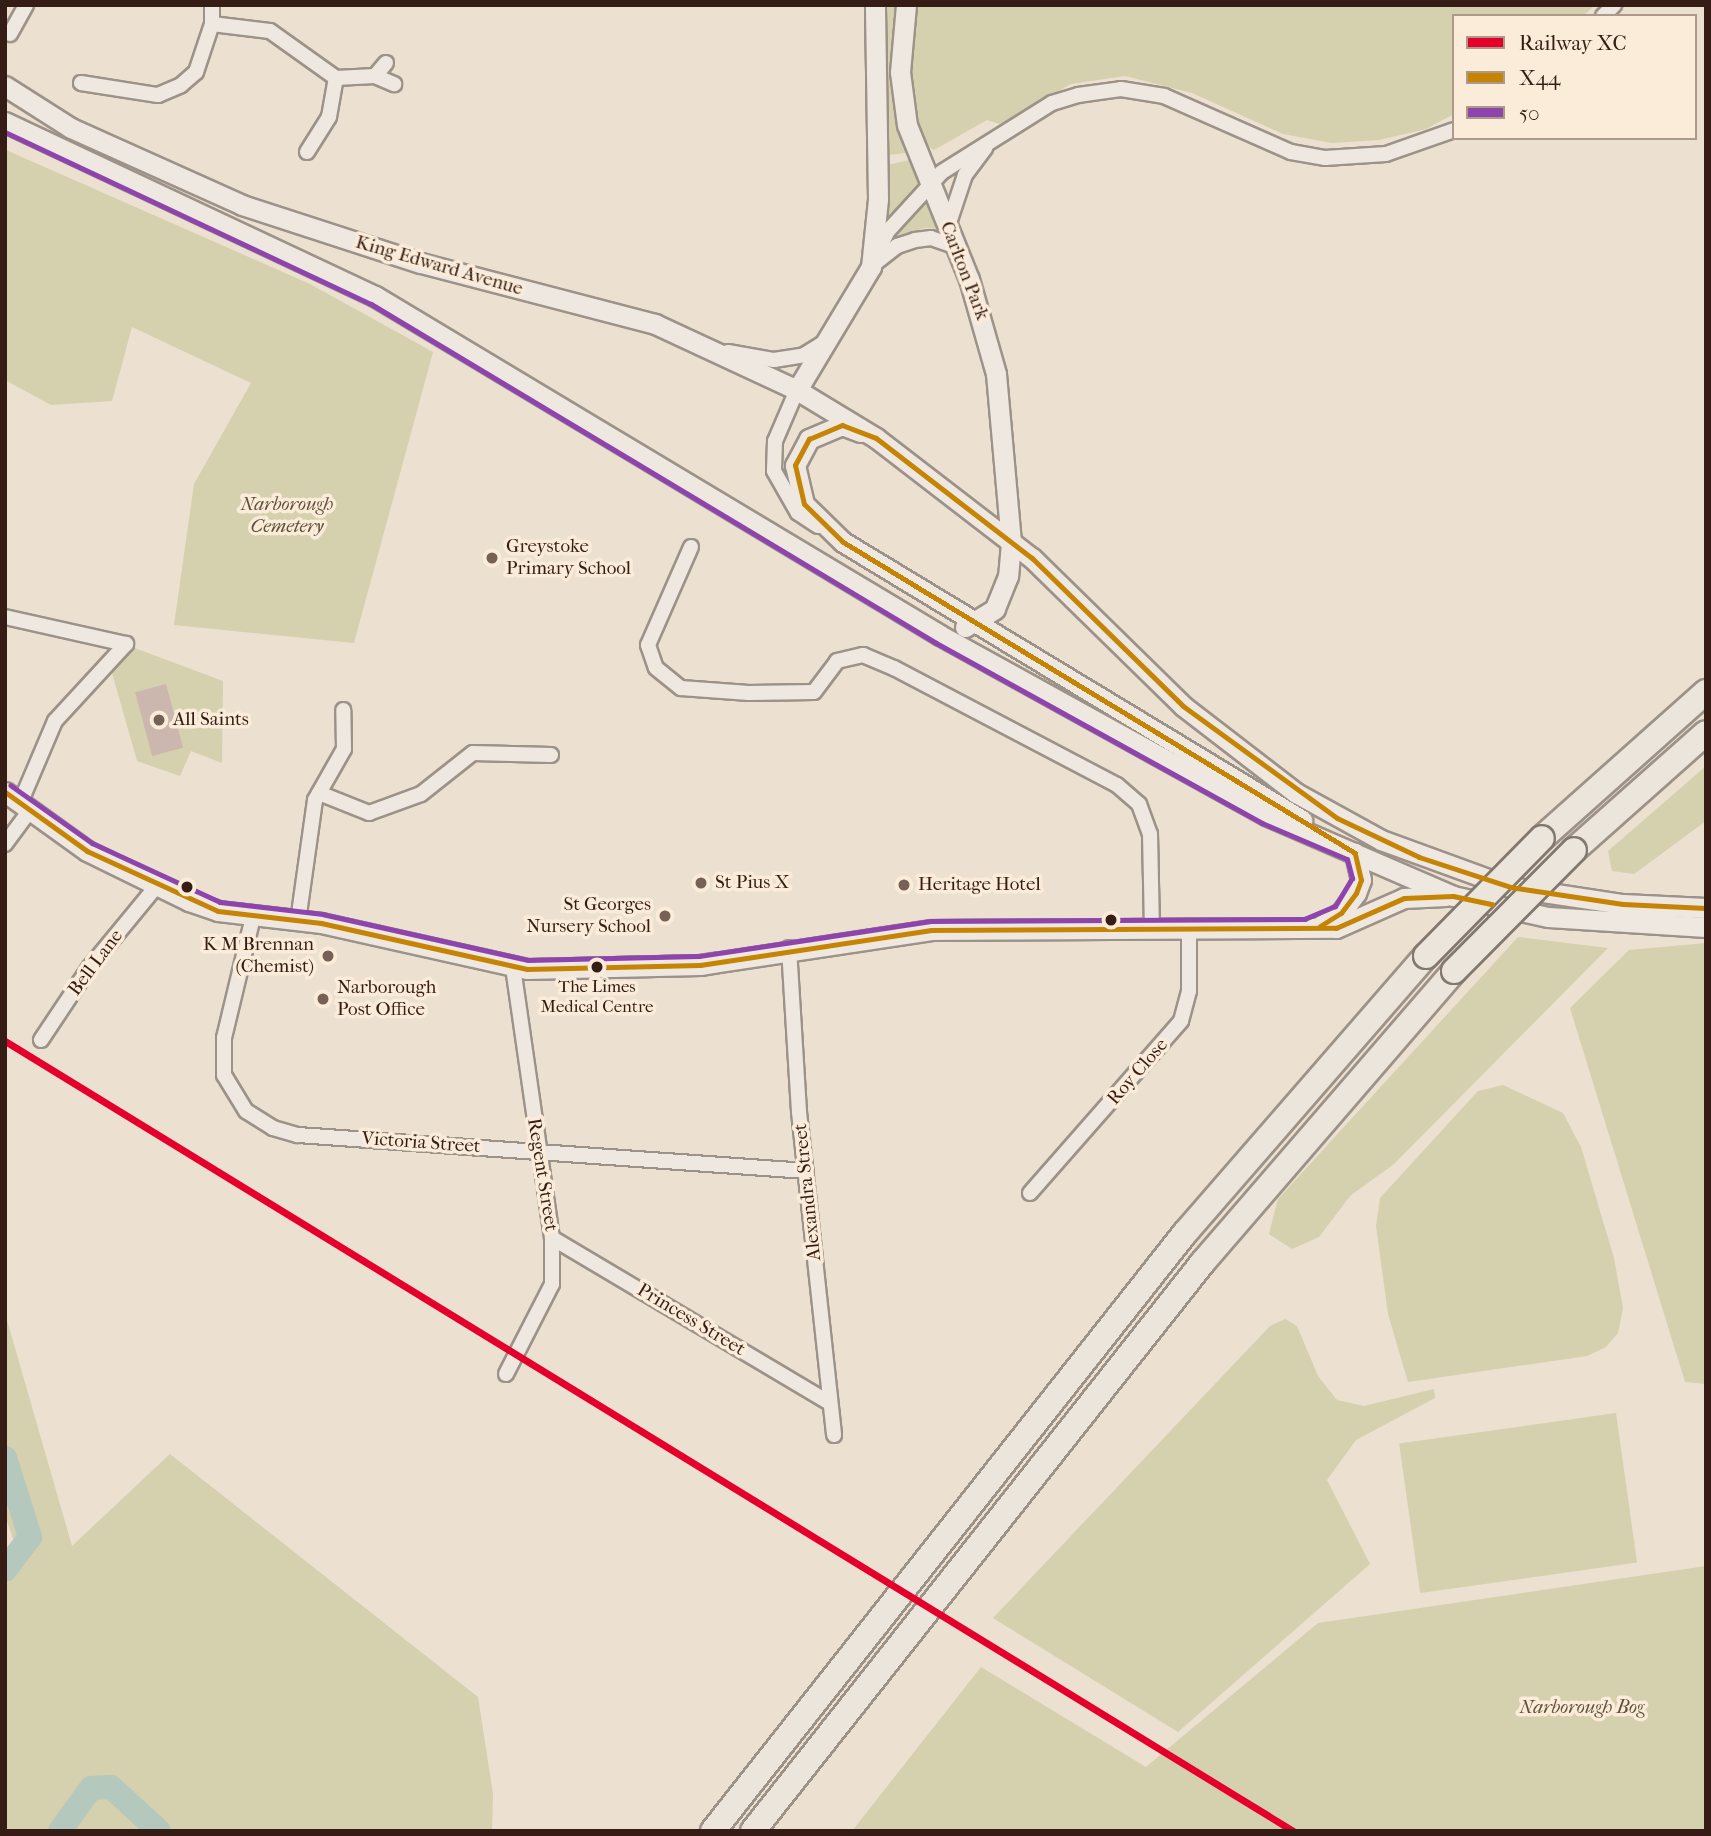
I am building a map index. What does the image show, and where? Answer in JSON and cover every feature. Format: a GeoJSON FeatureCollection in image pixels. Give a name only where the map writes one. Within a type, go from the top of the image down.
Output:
{"type":"FeatureCollection","features":[{"type":"Feature","properties":{"kind":"highway"},"geometry":{"type":"LineString","coordinates":[[713,1831],[1185,1233],[1426,956],[1542,838],[1706,692]]}},
{"type":"Feature","properties":{"kind":"highway"},"geometry":{"type":"LineString","coordinates":[[753,1831],[1203,1262],[1454,971],[1574,850],[1706,733]]}},
{"type":"Feature","properties":{"kind":"main road"},"geometry":{"type":"LineString","coordinates":[[797,390],[871,267],[878,198],[875,5]]}},
{"type":"Feature","properties":{"kind":"main road","name":"Carlton Park"},"geometry":{"type":"LineString","coordinates":[[906,5],[901,95],[927,184],[948,226],[985,323],[996,374],[1011,543],[1006,590],[995,609],[975,623]]}},
{"type":"Feature","properties":{"kind":"main road","name":"King Edward Avenue"},"geometry":{"type":"LineString","coordinates":[[5,86],[71,128],[242,205],[421,263],[656,324],[797,390],[876,438],[1011,543],[1183,706],[1337,818],[1473,877],[1623,904],[1706,908]]}},
{"type":"Feature","properties":{"kind":"main road","name":"King Edward Avenue"},"geometry":{"type":"LineString","coordinates":[[5,122],[375,296],[940,635],[1266,816],[1453,896],[1610,924],[1706,927]]}},
{"type":"Feature","properties":{"kind":"main road","name":"King Edward Avenue"},"geometry":{"type":"LineString","coordinates":[[876,438],[842,425],[809,439],[795,465],[804,504],[843,542],[1350,850]]}},
{"type":"Feature","properties":{"kind":"main road"},"geometry":{"type":"LineString","coordinates":[[940,635],[975,623]]}},
{"type":"Feature","properties":{"kind":"main road"},"geometry":{"type":"LineString","coordinates":[[19,801],[87,851],[155,888],[218,911],[298,921],[513,967],[700,965],[789,948],[931,930],[1350,926],[1404,898],[1453,896]]}},
{"type":"Feature","properties":{"kind":"main road"},"geometry":{"type":"LineString","coordinates":[[1320,926],[1342,913],[1361,880],[1350,850]]}},
{"type":"Feature","properties":{"kind":"street"},"geometry":{"type":"LineString","coordinates":[[10,34],[26,5]]}},
{"type":"Feature","properties":{"kind":"street"},"geometry":{"type":"LineString","coordinates":[[81,83],[158,95],[181,85],[196,72],[212,24],[212,5]]}},
{"type":"Feature","properties":{"kind":"street"},"geometry":{"type":"LineString","coordinates":[[212,24],[270,31],[336,78],[375,76],[394,84]]}},
{"type":"Feature","properties":{"kind":"street"},"geometry":{"type":"LineString","coordinates":[[375,76],[386,63]]}},
{"type":"Feature","properties":{"kind":"street"},"geometry":{"type":"LineString","coordinates":[[307,152],[329,117],[336,78]]}},
{"type":"Feature","properties":{"kind":"street"},"geometry":{"type":"LineString","coordinates":[[871,267],[887,232],[927,184],[959,158],[986,147],[1052,103],[1121,89],[1164,96],[1291,152],[1325,158],[1386,154],[1452,131]]}},
{"type":"Feature","properties":{"kind":"street"},"geometry":{"type":"LineString","coordinates":[[948,226],[965,175],[986,147]]}},
{"type":"Feature","properties":{"kind":"street"},"geometry":{"type":"LineString","coordinates":[[871,267],[897,246],[915,240],[954,246]]}},
{"type":"Feature","properties":{"kind":"street"},"geometry":{"type":"LineString","coordinates":[[710,349],[774,360],[804,355],[829,339]]}},
{"type":"Feature","properties":{"kind":"street"},"geometry":{"type":"LineString","coordinates":[[797,390],[775,441],[774,471],[798,513],[843,542]]}},
{"type":"Feature","properties":{"kind":"street"},"geometry":{"type":"LineString","coordinates":[[691,547],[648,645],[656,668],[681,688],[749,693],[814,692],[837,661],[863,655],[894,668],[1117,785],[1139,804],[1150,834],[1152,926]]}},
{"type":"Feature","properties":{"kind":"street"},"geometry":{"type":"LineString","coordinates":[[5,617],[127,644],[55,722],[19,801],[5,844]]}},
{"type":"Feature","properties":{"kind":"street"},"geometry":{"type":"LineString","coordinates":[[298,921],[319,793],[344,749],[343,710]]}},
{"type":"Feature","properties":{"kind":"street"},"geometry":{"type":"LineString","coordinates":[[319,793],[369,813],[399,806],[473,753],[551,755]]}},
{"type":"Feature","properties":{"kind":"street","name":"Bell Lane"},"geometry":{"type":"LineString","coordinates":[[41,1040],[89,968],[155,888]]}},
{"type":"Feature","properties":{"kind":"street","name":"Victoria Street"},"geometry":{"type":"LineString","coordinates":[[253,917],[223,1038],[224,1075],[246,1111],[298,1135],[806,1171]]}},
{"type":"Feature","properties":{"kind":"street","name":"Roy Close"},"geometry":{"type":"LineString","coordinates":[[1030,1193],[1181,1021],[1189,990],[1189,926]]}},
{"type":"Feature","properties":{"kind":"street","name":"Alexandra Street"},"geometry":{"type":"LineString","coordinates":[[789,948],[806,1171],[834,1435]]}},
{"type":"Feature","properties":{"kind":"street","name":"Regent Street"},"geometry":{"type":"LineString","coordinates":[[506,1374],[552,1284],[552,1238],[513,967]]}},
{"type":"Feature","properties":{"kind":"street","name":"Princess Street"},"geometry":{"type":"LineString","coordinates":[[552,1238],[830,1403]]}},
{"type":"Feature","properties":{"kind":"green space"},"geometry":{"type":"Polygon","coordinates":[[[884,5],[898,5],[900,131],[906,153],[888,155],[884,5]]]}},
{"type":"Feature","properties":{"kind":"green space"},"geometry":{"type":"Polygon","coordinates":[[[911,5],[1595,5],[1585,14],[1452,14],[1452,115],[1426,129],[1379,140],[1332,143],[1283,134],[1192,93],[1125,76],[1071,84],[1000,124],[987,120],[934,150],[924,144],[910,81],[911,5]]]}},
{"type":"Feature","properties":{"kind":"green space","name":"Narborough Cemetery"},"geometry":{"type":"Polygon","coordinates":[[[6,150],[310,284],[433,352],[354,643],[174,625],[194,484],[251,383],[132,327],[112,401],[51,405],[5,380],[6,150]]]}},
{"type":"Feature","properties":{"kind":"green space"},"geometry":{"type":"Polygon","coordinates":[[[909,160],[921,186],[884,232],[888,165],[909,160]]]}},
{"type":"Feature","properties":{"kind":"green space"},"geometry":{"type":"Polygon","coordinates":[[[923,196],[939,229],[924,228],[894,239],[923,196]]]}},
{"type":"Feature","properties":{"kind":"green space"},"geometry":{"type":"Polygon","coordinates":[[[132,647],[223,681],[222,763],[191,751],[180,776],[137,761],[112,673],[132,647]]]}},
{"type":"Feature","properties":{"kind":"green space"},"geometry":{"type":"Polygon","coordinates":[[[1706,766],[1706,821],[1634,874],[1612,871],[1608,851],[1706,766]]]}},
{"type":"Feature","properties":{"kind":"green space"},"geometry":{"type":"Polygon","coordinates":[[[1518,937],[1608,948],[1394,1164],[1350,1196],[1319,1237],[1292,1249],[1269,1234],[1278,1199],[1518,937]]]}},
{"type":"Feature","properties":{"kind":"green space"},"geometry":{"type":"Polygon","coordinates":[[[1706,943],[1706,1384],[1685,1382],[1570,1008],[1629,950],[1706,943]]]}},
{"type":"Feature","properties":{"kind":"green space"},"geometry":{"type":"Polygon","coordinates":[[[1503,1085],[1563,1113],[1581,1147],[1614,1258],[1623,1308],[1618,1333],[1606,1347],[1587,1356],[1408,1382],[1388,1314],[1376,1226],[1380,1198],[1478,1091],[1503,1085]]]}},
{"type":"Feature","properties":{"kind":"green space"},"geometry":{"type":"Polygon","coordinates":[[[5,1313],[72,1546],[170,1454],[478,1697],[493,1794],[492,1831],[5,1831],[5,1550],[14,1542],[5,1515],[5,1313]]]}},
{"type":"Feature","properties":{"kind":"green space"},"geometry":{"type":"Polygon","coordinates":[[[1285,1319],[1297,1326],[1318,1376],[1337,1400],[1364,1406],[1434,1389],[1435,1398],[1356,1440],[1327,1480],[1370,1564],[1178,1732],[993,1618],[1270,1326],[1285,1319]]]}},
{"type":"Feature","properties":{"kind":"green space"},"geometry":{"type":"Polygon","coordinates":[[[1616,1413],[1637,1563],[1420,1593],[1399,1443],[1616,1413]]]}},
{"type":"Feature","properties":{"kind":"green space","name":"Narborough Bog"},"geometry":{"type":"Polygon","coordinates":[[[1706,1566],[1706,1831],[852,1831],[981,1667],[1146,1767],[1318,1623],[1706,1566]]]}},
{"type":"Feature","properties":{"kind":"building","name":"All Saints"},"geometry":{"type":"Polygon","coordinates":[[[166,684],[183,748],[152,756],[135,692],[166,684]]]}},
{"type":"Feature","properties":{"kind":"waterway"},"geometry":{"type":"LineString","coordinates":[[5,1458],[30,1537],[5,1570]]}},
{"type":"Feature","properties":{"kind":"waterway"},"geometry":{"type":"LineString","coordinates":[[60,1831],[91,1788],[111,1787],[159,1831]]}},
{"type":"Feature","properties":{"kind":"rail line","name":"XC"},"geometry":{"type":"LineString","coordinates":[[5,1041],[1293,1831]]}},
{"type":"Feature","properties":{"kind":"transit line","name":"50"},"geometry":{"type":"LineString","coordinates":[[5,132],[371,304],[936,643],[1262,823],[1347,859],[1352,878],[1335,906],[1305,919],[931,921],[699,956],[528,960],[323,914],[220,902],[92,843],[10,785]]}},
{"type":"Feature","properties":{"kind":"transit line","name":"X44"},"geometry":{"type":"LineString","coordinates":[[1320,926],[1341,913],[1356,893],[1361,880],[1355,853],[843,542],[804,504],[795,465],[809,439],[842,425],[876,438],[1032,558],[1183,706],[1337,818],[1419,857],[1510,887],[1623,904],[1706,908]]}},
{"type":"Feature","properties":{"kind":"transit line","name":"X44"},"geometry":{"type":"LineString","coordinates":[[5,792],[87,851],[218,911],[321,923],[527,969],[700,965],[931,930],[1336,928],[1404,898],[1453,896],[1492,904]]}},
{"type":"Feature","properties":{"kind":"place","name":"Greystoke Primary School"},"geometry":{"type":"Point","coordinates":[492,558]}},
{"type":"Feature","properties":{"kind":"place","name":"All Saints"},"geometry":{"type":"Point","coordinates":[159,720]}},
{"type":"Feature","properties":{"kind":"place","name":"St Pius X"},"geometry":{"type":"Point","coordinates":[701,883]}},
{"type":"Feature","properties":{"kind":"place","name":"Heritage Hotel"},"geometry":{"type":"Point","coordinates":[904,885]}},
{"type":"Feature","properties":{"kind":"place","name":"St Georges Nursery School"},"geometry":{"type":"Point","coordinates":[665,916]}},
{"type":"Feature","properties":{"kind":"place","name":"K M Brennan (Chemist)"},"geometry":{"type":"Point","coordinates":[328,956]}},
{"type":"Feature","properties":{"kind":"place","name":"The Limes Medical Centre"},"geometry":{"type":"Point","coordinates":[597,967]}},
{"type":"Feature","properties":{"kind":"place","name":"Narborough Post Office"},"geometry":{"type":"Point","coordinates":[323,999]}}]}
